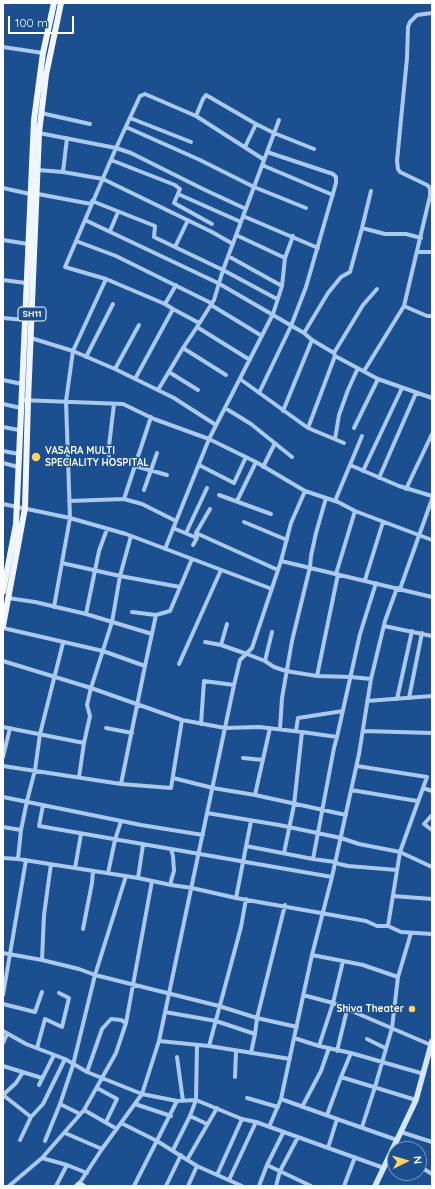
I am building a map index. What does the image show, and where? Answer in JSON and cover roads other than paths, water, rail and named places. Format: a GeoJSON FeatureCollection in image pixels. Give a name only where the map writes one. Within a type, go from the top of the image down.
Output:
{"type":"FeatureCollection","features":[{"type":"Feature","properties":{"kind":"main road","name":"SH11"},"geometry":{"type":"LineString","coordinates":[[3,627],[25,508],[24,401],[22,384],[34,120],[43,53],[54,3]]}},
{"type":"Feature","properties":{"kind":"main road","name":"SH11"},"geometry":{"type":"LineString","coordinates":[[3,592],[16,524],[19,430],[21,408],[24,401],[31,338],[38,194],[39,133],[46,75],[61,3]]}},
{"type":"Feature","properties":{"kind":"street"},"geometry":{"type":"LineString","coordinates":[[364,371],[404,306],[431,192],[427,184],[400,172],[397,161],[407,58],[408,27],[410,22],[417,15],[432,13]]}},
{"type":"Feature","properties":{"kind":"street"},"geometry":{"type":"LineString","coordinates":[[3,47],[43,53]]}},
{"type":"Feature","properties":{"kind":"street"},"geometry":{"type":"LineString","coordinates":[[250,360],[165,304],[106,278],[65,267],[138,99],[143,94],[196,116],[263,159]]}},
{"type":"Feature","properties":{"kind":"street"},"geometry":{"type":"LineString","coordinates":[[196,116],[206,95],[256,124],[314,149]]}},
{"type":"Feature","properties":{"kind":"street"},"geometry":{"type":"LineString","coordinates":[[41,113],[90,124]]}},
{"type":"Feature","properties":{"kind":"street"},"geometry":{"type":"LineString","coordinates":[[130,118],[191,142]]}},
{"type":"Feature","properties":{"kind":"street"},"geometry":{"type":"LineString","coordinates":[[158,390],[214,300],[218,283],[263,159],[279,120]]}},
{"type":"Feature","properties":{"kind":"street"},"geometry":{"type":"LineString","coordinates":[[245,147],[256,124]]}},
{"type":"Feature","properties":{"kind":"street"},"geometry":{"type":"LineString","coordinates":[[126,128],[200,160],[254,187],[306,208]]}},
{"type":"Feature","properties":{"kind":"street"},"geometry":{"type":"LineString","coordinates":[[39,133],[116,148],[131,153],[203,190],[246,209]]}},
{"type":"Feature","properties":{"kind":"street"},"geometry":{"type":"LineString","coordinates":[[63,172],[67,138]]}},
{"type":"Feature","properties":{"kind":"street"},"geometry":{"type":"LineString","coordinates":[[259,393],[291,326],[306,286],[336,183],[335,175],[267,152]]}},
{"type":"Feature","properties":{"kind":"street"},"geometry":{"type":"LineString","coordinates":[[111,160],[180,189],[174,203],[212,224]]}},
{"type":"Feature","properties":{"kind":"street"},"geometry":{"type":"LineString","coordinates":[[262,165],[333,195]]}},
{"type":"Feature","properties":{"kind":"street"},"geometry":{"type":"LineString","coordinates":[[38,170],[63,172],[103,179],[188,220],[233,244]]}},
{"type":"Feature","properties":{"kind":"street"},"geometry":{"type":"LineString","coordinates":[[3,188],[30,194]]}},
{"type":"Feature","properties":{"kind":"street"},"geometry":{"type":"LineString","coordinates":[[304,333],[328,293],[341,277],[350,272],[370,191]]}},
{"type":"Feature","properties":{"kind":"street"},"geometry":{"type":"LineString","coordinates":[[38,194],[92,202],[155,226],[154,237],[223,270],[277,299]]}},
{"type":"Feature","properties":{"kind":"street"},"geometry":{"type":"LineString","coordinates":[[178,194],[241,222]]}},
{"type":"Feature","properties":{"kind":"street"},"geometry":{"type":"LineString","coordinates":[[110,231],[118,212]]}},
{"type":"Feature","properties":{"kind":"street"},"geometry":{"type":"LineString","coordinates":[[243,216],[293,236],[318,248]]}},
{"type":"Feature","properties":{"kind":"street"},"geometry":{"type":"LineString","coordinates":[[85,220],[218,283],[273,314],[304,333],[312,340],[378,379],[432,398]]}},
{"type":"Feature","properties":{"kind":"street"},"geometry":{"type":"LineString","coordinates":[[175,248],[188,220]]}},
{"type":"Feature","properties":{"kind":"street"},"geometry":{"type":"LineString","coordinates":[[362,228],[385,234],[406,234],[421,238]]}},
{"type":"Feature","properties":{"kind":"street"},"geometry":{"type":"LineString","coordinates":[[236,235],[285,258]]}},
{"type":"Feature","properties":{"kind":"street"},"geometry":{"type":"LineString","coordinates":[[165,549],[209,439],[273,314],[282,286],[285,258],[293,236]]}},
{"type":"Feature","properties":{"kind":"street"},"geometry":{"type":"LineString","coordinates":[[3,240],[28,244]]}},
{"type":"Feature","properties":{"kind":"street"},"geometry":{"type":"LineString","coordinates":[[76,241],[116,256],[176,285],[211,304],[262,336]]}},
{"type":"Feature","properties":{"kind":"street"},"geometry":{"type":"LineString","coordinates":[[418,252],[432,252]]}},
{"type":"Feature","properties":{"kind":"street"},"geometry":{"type":"LineString","coordinates":[[228,256],[282,286]]}},
{"type":"Feature","properties":{"kind":"street"},"geometry":{"type":"LineString","coordinates":[[54,607],[70,518],[66,401],[73,351],[106,278]]}},
{"type":"Feature","properties":{"kind":"street"},"geometry":{"type":"LineString","coordinates":[[3,280],[26,283]]}},
{"type":"Feature","properties":{"kind":"street"},"geometry":{"type":"LineString","coordinates":[[165,304],[176,285]]}},
{"type":"Feature","properties":{"kind":"street"},"geometry":{"type":"LineString","coordinates":[[308,428],[335,354],[363,305],[377,289]]}},
{"type":"Feature","properties":{"kind":"street"},"geometry":{"type":"LineString","coordinates":[[86,357],[113,304]]}},
{"type":"Feature","properties":{"kind":"street"},"geometry":{"type":"LineString","coordinates":[[404,306],[427,316],[432,316]]}},
{"type":"Feature","properties":{"kind":"street"},"geometry":{"type":"LineString","coordinates":[[135,379],[172,309]]}},
{"type":"Feature","properties":{"kind":"street"},"geometry":{"type":"LineString","coordinates":[[3,318],[25,320]]}},
{"type":"Feature","properties":{"kind":"street"},"geometry":{"type":"LineString","coordinates":[[115,369],[139,325]]}},
{"type":"Feature","properties":{"kind":"street"},"geometry":{"type":"LineString","coordinates":[[31,338],[73,351],[115,369],[174,398],[216,425]]}},
{"type":"Feature","properties":{"kind":"street"},"geometry":{"type":"LineString","coordinates":[[284,411],[312,340]]}},
{"type":"Feature","properties":{"kind":"street"},"geometry":{"type":"LineString","coordinates":[[183,348],[226,375]]}},
{"type":"Feature","properties":{"kind":"street"},"geometry":{"type":"LineString","coordinates":[[335,439],[339,415],[358,368]]}},
{"type":"Feature","properties":{"kind":"street"},"geometry":{"type":"LineString","coordinates":[[169,372],[198,390]]}},
{"type":"Feature","properties":{"kind":"street"},"geometry":{"type":"LineString","coordinates":[[354,428],[378,379]]}},
{"type":"Feature","properties":{"kind":"street"},"geometry":{"type":"LineString","coordinates":[[3,380],[22,384]]}},
{"type":"Feature","properties":{"kind":"street"},"geometry":{"type":"LineString","coordinates":[[240,380],[308,428],[344,443]]}},
{"type":"Feature","properties":{"kind":"street"},"geometry":{"type":"LineString","coordinates":[[363,471],[402,388]]}},
{"type":"Feature","properties":{"kind":"street"},"geometry":{"type":"LineString","coordinates":[[379,478],[416,393]]}},
{"type":"Feature","properties":{"kind":"street"},"geometry":{"type":"LineString","coordinates":[[24,401],[66,401],[122,404],[151,417],[209,439],[256,462],[305,491],[335,501],[355,511],[432,540]]}},
{"type":"Feature","properties":{"kind":"street"},"geometry":{"type":"LineString","coordinates":[[3,404],[21,408]]}},
{"type":"Feature","properties":{"kind":"street"},"geometry":{"type":"LineString","coordinates":[[109,465],[109,446],[114,404]]}},
{"type":"Feature","properties":{"kind":"street"},"geometry":{"type":"LineString","coordinates":[[225,408],[251,424],[292,457]]}},
{"type":"Feature","properties":{"kind":"street"},"geometry":{"type":"LineString","coordinates":[[124,499],[151,417]]}},
{"type":"Feature","properties":{"kind":"street"},"geometry":{"type":"LineString","coordinates":[[3,427],[19,430]]}},
{"type":"Feature","properties":{"kind":"street"},"geometry":{"type":"LineString","coordinates":[[406,489],[432,434]]}},
{"type":"Feature","properties":{"kind":"street"},"geometry":{"type":"LineString","coordinates":[[335,501],[362,436]]}},
{"type":"Feature","properties":{"kind":"street"},"geometry":{"type":"LineString","coordinates":[[263,467],[275,443]]}},
{"type":"Feature","properties":{"kind":"street"},"geometry":{"type":"LineString","coordinates":[[3,451],[19,454]]}},
{"type":"Feature","properties":{"kind":"street"},"geometry":{"type":"LineString","coordinates":[[144,490],[157,453]]}},
{"type":"Feature","properties":{"kind":"street"},"geometry":{"type":"LineString","coordinates":[[199,465],[234,483],[246,457]]}},
{"type":"Feature","properties":{"kind":"street"},"geometry":{"type":"LineString","coordinates":[[237,501],[256,462]]}},
{"type":"Feature","properties":{"kind":"street"},"geometry":{"type":"LineString","coordinates":[[3,463],[18,467]]}},
{"type":"Feature","properties":{"kind":"street"},"geometry":{"type":"LineString","coordinates":[[350,465],[406,489],[432,496]]}},
{"type":"Feature","properties":{"kind":"street"},"geometry":{"type":"LineString","coordinates":[[135,466],[167,475]]}},
{"type":"Feature","properties":{"kind":"street"},"geometry":{"type":"LineString","coordinates":[[186,533],[207,488]]}},
{"type":"Feature","properties":{"kind":"street"},"geometry":{"type":"LineString","coordinates":[[80,1185],[102,1149],[142,1094],[159,1041],[240,660],[252,648],[281,561],[291,524],[305,491]]}},
{"type":"Feature","properties":{"kind":"street"},"geometry":{"type":"LineString","coordinates":[[220,494],[271,514]]}},
{"type":"Feature","properties":{"kind":"street"},"geometry":{"type":"LineString","coordinates":[[280,729],[282,698],[286,671],[310,567],[316,533],[326,498]]}},
{"type":"Feature","properties":{"kind":"street"},"geometry":{"type":"LineString","coordinates":[[70,501],[124,499],[142,504],[176,521]]}},
{"type":"Feature","properties":{"kind":"street"},"geometry":{"type":"LineString","coordinates":[[269,1127],[281,1099],[312,955],[341,838],[364,731],[371,679],[384,626],[432,499]]}},
{"type":"Feature","properties":{"kind":"street"},"geometry":{"type":"LineString","coordinates":[[3,504],[70,518],[131,536],[272,589]]}},
{"type":"Feature","properties":{"kind":"street"},"geometry":{"type":"LineString","coordinates":[[193,545],[210,510]]}},
{"type":"Feature","properties":{"kind":"street"},"geometry":{"type":"LineString","coordinates":[[317,676],[337,574],[355,511]]}},
{"type":"Feature","properties":{"kind":"street"},"geometry":{"type":"LineString","coordinates":[[244,522],[287,540]]}},
{"type":"Feature","properties":{"kind":"street"},"geometry":{"type":"LineString","coordinates":[[365,580],[383,522]]}},
{"type":"Feature","properties":{"kind":"street"},"geometry":{"type":"LineString","coordinates":[[173,528],[197,535],[278,570]]}},
{"type":"Feature","properties":{"kind":"street"},"geometry":{"type":"LineString","coordinates":[[86,614],[99,551],[107,529]]}},
{"type":"Feature","properties":{"kind":"street"},"geometry":{"type":"LineString","coordinates":[[80,777],[84,743],[90,716],[87,705],[112,622],[120,576],[131,536]]}},
{"type":"Feature","properties":{"kind":"street"},"geometry":{"type":"LineString","coordinates":[[132,612],[156,615],[170,611],[192,559]]}},
{"type":"Feature","properties":{"kind":"street"},"geometry":{"type":"LineString","coordinates":[[281,561],[432,597]]}},
{"type":"Feature","properties":{"kind":"street"},"geometry":{"type":"LineString","coordinates":[[62,563],[180,587]]}},
{"type":"Feature","properties":{"kind":"street"},"geometry":{"type":"LineString","coordinates":[[179,664],[221,570]]}},
{"type":"Feature","properties":{"kind":"street"},"geometry":{"type":"LineString","coordinates":[[313,859],[334,748],[360,634],[376,583]]}},
{"type":"Feature","properties":{"kind":"street"},"geometry":{"type":"LineString","coordinates":[[8,598],[35,602],[86,614],[152,634]]}},
{"type":"Feature","properties":{"kind":"street"},"geometry":{"type":"LineString","coordinates":[[121,784],[156,615]]}},
{"type":"Feature","properties":{"kind":"street"},"geometry":{"type":"LineString","coordinates":[[221,645],[226,624]]}},
{"type":"Feature","properties":{"kind":"street"},"geometry":{"type":"LineString","coordinates":[[384,626],[432,636]]}},
{"type":"Feature","properties":{"kind":"street"},"geometry":{"type":"LineString","coordinates":[[3,627],[63,643],[103,651],[146,666]]}},
{"type":"Feature","properties":{"kind":"street"},"geometry":{"type":"LineString","coordinates":[[397,699],[412,631]]}},
{"type":"Feature","properties":{"kind":"street"},"geometry":{"type":"LineString","coordinates":[[265,661],[272,632]]}},
{"type":"Feature","properties":{"kind":"street"},"geometry":{"type":"LineString","coordinates":[[409,698],[422,633]]}},
{"type":"Feature","properties":{"kind":"street"},"geometry":{"type":"LineString","coordinates":[[204,642],[221,645],[265,661],[269,665],[286,671],[317,676],[371,679]]}},
{"type":"Feature","properties":{"kind":"street"},"geometry":{"type":"LineString","coordinates":[[18,858],[21,830],[35,770],[40,734],[53,677],[63,643]]}},
{"type":"Feature","properties":{"kind":"street"},"geometry":{"type":"LineString","coordinates":[[3,661],[91,688],[138,706],[182,720],[225,728],[259,727],[337,737]]}},
{"type":"Feature","properties":{"kind":"street"},"geometry":{"type":"LineString","coordinates":[[201,724],[204,681],[234,685]]}},
{"type":"Feature","properties":{"kind":"street"},"geometry":{"type":"LineString","coordinates":[[367,701],[432,696]]}},
{"type":"Feature","properties":{"kind":"street"},"geometry":{"type":"LineString","coordinates":[[296,731],[298,718],[343,711]]}},
{"type":"Feature","properties":{"kind":"street"},"geometry":{"type":"LineString","coordinates":[[3,766],[121,784],[171,788],[182,720]]}},
{"type":"Feature","properties":{"kind":"street"},"geometry":{"type":"LineString","coordinates":[[3,727],[84,743]]}},
{"type":"Feature","properties":{"kind":"street"},"geometry":{"type":"LineString","coordinates":[[3,757],[10,728]]}},
{"type":"Feature","properties":{"kind":"street"},"geometry":{"type":"LineString","coordinates":[[106,728],[132,733]]}},
{"type":"Feature","properties":{"kind":"street"},"geometry":{"type":"LineString","coordinates":[[255,795],[270,728]]}},
{"type":"Feature","properties":{"kind":"street"},"geometry":{"type":"LineString","coordinates":[[364,731],[432,733]]}},
{"type":"Feature","properties":{"kind":"street"},"geometry":{"type":"LineString","coordinates":[[284,853],[294,805],[302,732]]}},
{"type":"Feature","properties":{"kind":"street"},"geometry":{"type":"LineString","coordinates":[[243,758],[263,760]]}},
{"type":"Feature","properties":{"kind":"street"},"geometry":{"type":"LineString","coordinates":[[357,766],[427,777],[400,852],[388,926]]}},
{"type":"Feature","properties":{"kind":"street"},"geometry":{"type":"LineString","coordinates":[[173,778],[213,788],[255,795],[294,805],[346,815]]}},
{"type":"Feature","properties":{"kind":"street"},"geometry":{"type":"LineString","coordinates":[[423,788],[432,791]]}},
{"type":"Feature","properties":{"kind":"street"},"geometry":{"type":"LineString","coordinates":[[351,790],[418,801]]}},
{"type":"Feature","properties":{"kind":"street"},"geometry":{"type":"LineString","coordinates":[[3,798],[27,801],[121,821],[203,835]]}},
{"type":"Feature","properties":{"kind":"street"},"geometry":{"type":"LineString","coordinates":[[43,805],[39,826],[332,877]]}},
{"type":"Feature","properties":{"kind":"street"},"geometry":{"type":"LineString","coordinates":[[207,814],[341,838],[359,844],[400,852],[432,866]]}},
{"type":"Feature","properties":{"kind":"street"},"geometry":{"type":"LineString","coordinates":[[432,815],[424,824],[432,830]]}},
{"type":"Feature","properties":{"kind":"street"},"geometry":{"type":"LineString","coordinates":[[108,873],[115,840],[121,821]]}},
{"type":"Feature","properties":{"kind":"street"},"geometry":{"type":"LineString","coordinates":[[236,898],[251,821]]}},
{"type":"Feature","properties":{"kind":"street"},"geometry":{"type":"LineString","coordinates":[[3,827],[21,830]]}},
{"type":"Feature","properties":{"kind":"street"},"geometry":{"type":"LineString","coordinates":[[75,868],[81,834]]}},
{"type":"Feature","properties":{"kind":"street"},"geometry":{"type":"LineString","coordinates":[[138,878],[143,845]]}},
{"type":"Feature","properties":{"kind":"street"},"geometry":{"type":"LineString","coordinates":[[246,846],[335,862],[348,866],[397,870]]}},
{"type":"Feature","properties":{"kind":"street"},"geometry":{"type":"LineString","coordinates":[[171,850],[174,871],[171,885]]}},
{"type":"Feature","properties":{"kind":"street"},"geometry":{"type":"LineString","coordinates":[[3,858],[18,858],[138,878],[236,898],[285,905],[323,914],[366,921],[377,926],[388,926],[401,932],[432,934]]}},
{"type":"Feature","properties":{"kind":"street"},"geometry":{"type":"LineString","coordinates":[[3,994],[26,860]]}},
{"type":"Feature","properties":{"kind":"street"},"geometry":{"type":"LineString","coordinates":[[42,960],[44,914],[51,864]]}},
{"type":"Feature","properties":{"kind":"street"},"geometry":{"type":"LineString","coordinates":[[83,929],[93,871]]}},
{"type":"Feature","properties":{"kind":"street"},"geometry":{"type":"LineString","coordinates":[[45,1141],[74,1065],[95,975],[126,876]]}},
{"type":"Feature","properties":{"kind":"street"},"geometry":{"type":"LineString","coordinates":[[9,1186],[42,1158],[84,1110],[116,1053],[126,1023],[152,881]]}},
{"type":"Feature","properties":{"kind":"street"},"geometry":{"type":"LineString","coordinates":[[393,896],[432,899]]}},
{"type":"Feature","properties":{"kind":"street"},"geometry":{"type":"LineString","coordinates":[[209,1046],[246,899]]}},
{"type":"Feature","properties":{"kind":"street"},"geometry":{"type":"LineString","coordinates":[[251,1053],[257,1018],[285,905]]}},
{"type":"Feature","properties":{"kind":"street"},"geometry":{"type":"LineString","coordinates":[[362,1127],[392,1028],[398,977],[412,933]]}},
{"type":"Feature","properties":{"kind":"street"},"geometry":{"type":"LineString","coordinates":[[3,953],[79,969],[95,975],[219,1006],[257,1018],[297,1027]]}},
{"type":"Feature","properties":{"kind":"street"},"geometry":{"type":"LineString","coordinates":[[312,955],[363,965],[398,977]]}},
{"type":"Feature","properties":{"kind":"street"},"geometry":{"type":"LineString","coordinates":[[319,1046],[333,1003],[343,961]]}},
{"type":"Feature","properties":{"kind":"street"},"geometry":{"type":"LineString","coordinates":[[3,1004],[35,1012],[42,992]]}},
{"type":"Feature","properties":{"kind":"street"},"geometry":{"type":"LineString","coordinates":[[37,1048],[45,1020],[62,1027],[69,998],[59,993]]}},
{"type":"Feature","properties":{"kind":"street"},"geometry":{"type":"LineString","coordinates":[[281,1099],[397,1140],[416,1100],[430,1056],[432,1043],[347,1010],[333,1003],[303,995]]}},
{"type":"Feature","properties":{"kind":"street"},"geometry":{"type":"LineString","coordinates":[[337,1051],[347,1010]]}},
{"type":"Feature","properties":{"kind":"street"},"geometry":{"type":"LineString","coordinates":[[165,1012],[216,1021],[255,1034]]}},
{"type":"Feature","properties":{"kind":"street"},"geometry":{"type":"LineString","coordinates":[[87,1072],[102,1029],[111,1019],[121,1020],[126,1023]]}},
{"type":"Feature","properties":{"kind":"street"},"geometry":{"type":"LineString","coordinates":[[3,1043],[5,1032],[26,1044],[65,1059],[87,1072],[142,1094],[177,1101],[196,1100],[242,1120],[256,1122],[384,1168]]}},
{"type":"Feature","properties":{"kind":"street"},"geometry":{"type":"LineString","coordinates":[[294,1038],[424,1074]]}},
{"type":"Feature","properties":{"kind":"street"},"geometry":{"type":"LineString","coordinates":[[367,1039],[385,1048]]}},
{"type":"Feature","properties":{"kind":"street"},"geometry":{"type":"LineString","coordinates":[[159,1041],[209,1046],[290,1059]]}},
{"type":"Feature","properties":{"kind":"street"},"geometry":{"type":"LineString","coordinates":[[173,1150],[190,1116],[196,1100],[197,1046]]}},
{"type":"Feature","properties":{"kind":"street"},"geometry":{"type":"LineString","coordinates":[[302,1106],[321,1071],[329,1048]]}},
{"type":"Feature","properties":{"kind":"street"},"geometry":{"type":"LineString","coordinates":[[235,1078],[236,1051]]}},
{"type":"Feature","properties":{"kind":"street"},"geometry":{"type":"LineString","coordinates":[[327,1115],[351,1053]]}},
{"type":"Feature","properties":{"kind":"street"},"geometry":{"type":"LineString","coordinates":[[39,1085],[54,1055]]}},
{"type":"Feature","properties":{"kind":"street"},"geometry":{"type":"LineString","coordinates":[[177,1057],[184,1101]]}},
{"type":"Feature","properties":{"kind":"street"},"geometry":{"type":"LineString","coordinates":[[20,1140],[31,1117],[43,1104],[65,1059]]}},
{"type":"Feature","properties":{"kind":"street"},"geometry":{"type":"LineString","coordinates":[[3,1066],[42,1078]]}},
{"type":"Feature","properties":{"kind":"street"},"geometry":{"type":"LineString","coordinates":[[22,1072],[16,1083],[3,1095],[31,1117]]}},
{"type":"Feature","properties":{"kind":"street"},"geometry":{"type":"LineString","coordinates":[[341,1077],[416,1100]]}},
{"type":"Feature","properties":{"kind":"street"},"geometry":{"type":"LineString","coordinates":[[97,1088],[117,1099],[106,1122]]}},
{"type":"Feature","properties":{"kind":"street"},"geometry":{"type":"LineString","coordinates":[[247,1098],[278,1107]]}},
{"type":"Feature","properties":{"kind":"street"},"geometry":{"type":"LineString","coordinates":[[134,1186],[171,1116],[177,1101]]}},
{"type":"Feature","properties":{"kind":"street"},"geometry":{"type":"LineString","coordinates":[[60,1104],[80,1114]]}},
{"type":"Feature","properties":{"kind":"street"},"geometry":{"type":"LineString","coordinates":[[135,1104],[171,1116]]}},
{"type":"Feature","properties":{"kind":"street"},"geometry":{"type":"LineString","coordinates":[[187,1160],[217,1108]]}},
{"type":"Feature","properties":{"kind":"street"},"geometry":{"type":"LineString","coordinates":[[84,1110],[117,1129]]}},
{"type":"Feature","properties":{"kind":"street"},"geometry":{"type":"LineString","coordinates":[[190,1116],[207,1124]]}},
{"type":"Feature","properties":{"kind":"street"},"geometry":{"type":"LineString","coordinates":[[328,1148],[337,1119]]}},
{"type":"Feature","properties":{"kind":"street"},"geometry":{"type":"LineString","coordinates":[[217,1175],[242,1120]]}},
{"type":"Feature","properties":{"kind":"street"},"geometry":{"type":"LineString","coordinates":[[228,1186],[256,1122]]}},
{"type":"Feature","properties":{"kind":"street"},"geometry":{"type":"LineString","coordinates":[[121,1123],[173,1150],[197,1166],[242,1186]]}},
{"type":"Feature","properties":{"kind":"street"},"geometry":{"type":"LineString","coordinates":[[259,1186],[284,1132]]}},
{"type":"Feature","properties":{"kind":"street"},"geometry":{"type":"LineString","coordinates":[[401,1132],[432,1141]]}},
{"type":"Feature","properties":{"kind":"street"},"geometry":{"type":"LineString","coordinates":[[65,1133],[102,1149]]}},
{"type":"Feature","properties":{"kind":"street"},"geometry":{"type":"LineString","coordinates":[[276,1186],[280,1171],[298,1137]]}},
{"type":"Feature","properties":{"kind":"street"},"geometry":{"type":"LineString","coordinates":[[166,1186],[181,1155]]}},
{"type":"Feature","properties":{"kind":"street"},"geometry":{"type":"LineString","coordinates":[[344,1186],[355,1157]]}},
{"type":"Feature","properties":{"kind":"street"},"geometry":{"type":"LineString","coordinates":[[42,1158],[87,1173]]}},
{"type":"Feature","properties":{"kind":"street"},"geometry":{"type":"LineString","coordinates":[[375,1186],[387,1163]]}},
{"type":"Feature","properties":{"kind":"street"},"geometry":{"type":"LineString","coordinates":[[56,1186],[66,1165]]}},
{"type":"Feature","properties":{"kind":"street"},"geometry":{"type":"LineString","coordinates":[[188,1186],[197,1166]]}},
{"type":"Feature","properties":{"kind":"street"},"geometry":{"type":"LineString","coordinates":[[267,1166],[280,1171],[303,1184],[311,1186]]}},
{"type":"Feature","properties":{"kind":"place","name":"VASARA MULTI SPECIALITY HOSPITAL"},"geometry":{"type":"Point","coordinates":[36,457]}},
{"type":"Feature","properties":{"kind":"place","name":"Shiva Theater"},"geometry":{"type":"Point","coordinates":[412,1009]}}]}
